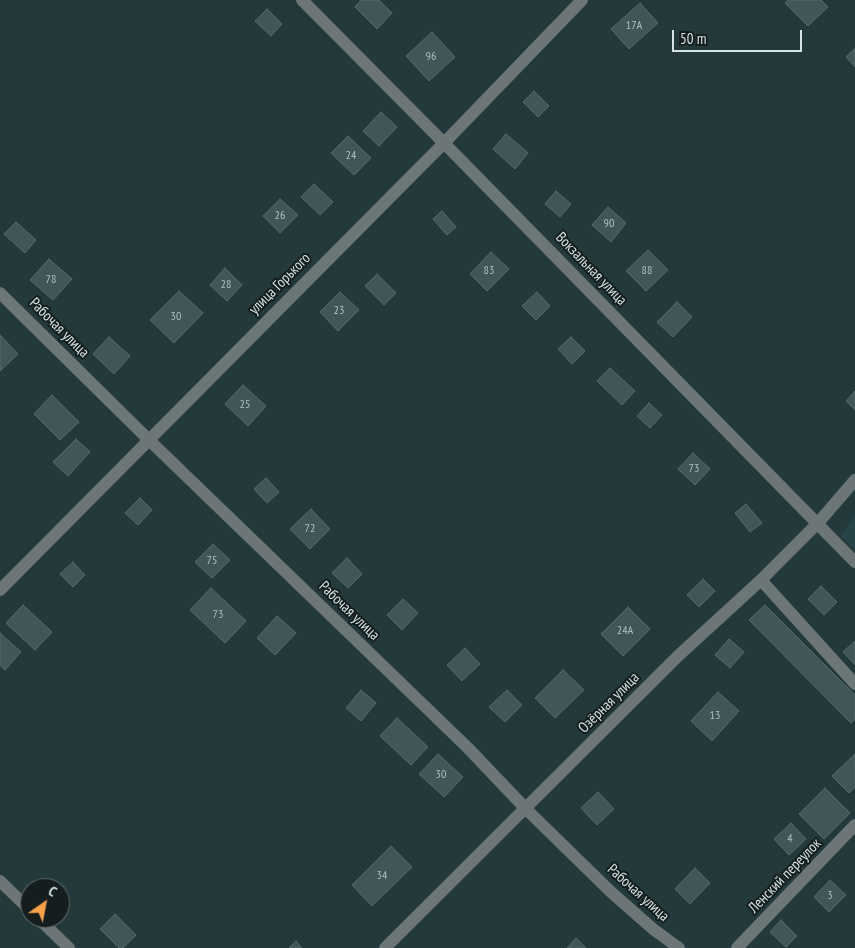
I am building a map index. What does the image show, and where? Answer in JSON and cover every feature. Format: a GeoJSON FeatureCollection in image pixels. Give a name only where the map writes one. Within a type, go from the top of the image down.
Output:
{"type":"FeatureCollection","features":[{"type":"Feature","properties":{"kind":"street","name":"Вокзальная улица"},"geometry":{"type":"LineString","coordinates":[[302,0],[855,562]]}},
{"type":"Feature","properties":{"kind":"street","name":"улица Горького"},"geometry":{"type":"LineString","coordinates":[[0,590],[444,143],[582,0]]}},
{"type":"Feature","properties":{"kind":"street","name":"Рабочая улица"},"geometry":{"type":"LineString","coordinates":[[0,293],[148,440],[468,748],[610,892],[653,929],[679,948]]}},
{"type":"Feature","properties":{"kind":"street","name":"Озёрная улица"},"geometry":{"type":"LineString","coordinates":[[385,948],[678,656],[761,580],[818,523],[855,480]]}},
{"type":"Feature","properties":{"kind":"street"},"geometry":{"type":"LineString","coordinates":[[761,580],[855,684]]}},
{"type":"Feature","properties":{"kind":"street","name":"Ленский переулок"},"geometry":{"type":"LineString","coordinates":[[737,948],[855,825]]}},
{"type":"Feature","properties":{"kind":"street"},"geometry":{"type":"LineString","coordinates":[[0,881],[20,900]]}},
{"type":"Feature","properties":{"kind":"street"},"geometry":{"type":"LineString","coordinates":[[48,928],[69,948]]}},
{"type":"Feature","properties":{"kind":"shaded area"},"geometry":{"type":"Polygon","coordinates":[[[855,515],[855,550],[841,536],[855,515]]]}},
{"type":"Feature","properties":{"kind":"building"},"geometry":{"type":"Polygon","coordinates":[[[361,0],[379,0],[392,13],[377,29],[355,7],[361,0]]]}},
{"type":"Feature","properties":{"kind":"building"},"geometry":{"type":"Polygon","coordinates":[[[788,0],[821,0],[828,7],[808,26],[785,3],[788,0]]]}},
{"type":"Feature","properties":{"kind":"building"},"geometry":{"type":"Polygon","coordinates":[[[640,3],[658,23],[629,49],[611,29],[640,3]]]}},
{"type":"Feature","properties":{"kind":"building"},"geometry":{"type":"Polygon","coordinates":[[[267,9],[282,24],[271,36],[255,21],[267,9]]]}},
{"type":"Feature","properties":{"kind":"building"},"geometry":{"type":"Polygon","coordinates":[[[432,32],[455,57],[429,81],[406,56],[432,32]]]}},
{"type":"Feature","properties":{"kind":"building"},"geometry":{"type":"Polygon","coordinates":[[[855,48],[855,67],[846,57],[855,48]]]}},
{"type":"Feature","properties":{"kind":"building"},"geometry":{"type":"Polygon","coordinates":[[[534,91],[549,106],[538,117],[523,102],[534,91]]]}},
{"type":"Feature","properties":{"kind":"building"},"geometry":{"type":"Polygon","coordinates":[[[381,112],[397,127],[379,146],[363,131],[381,112]]]}},
{"type":"Feature","properties":{"kind":"building"},"geometry":{"type":"Polygon","coordinates":[[[506,134],[528,153],[515,169],[493,149],[506,134]]]}},
{"type":"Feature","properties":{"kind":"building"},"geometry":{"type":"Polygon","coordinates":[[[348,136],[371,158],[354,175],[331,153],[348,136]]]}},
{"type":"Feature","properties":{"kind":"building"},"geometry":{"type":"Polygon","coordinates":[[[314,184],[333,202],[320,215],[301,197],[314,184]]]}},
{"type":"Feature","properties":{"kind":"building"},"geometry":{"type":"Polygon","coordinates":[[[556,191],[571,204],[560,217],[545,204],[556,191]]]}},
{"type":"Feature","properties":{"kind":"building"},"geometry":{"type":"Polygon","coordinates":[[[280,199],[298,215],[280,233],[263,216],[280,199]]]}},
{"type":"Feature","properties":{"kind":"building"},"geometry":{"type":"Polygon","coordinates":[[[608,207],[626,223],[611,242],[592,225],[608,207]]]}},
{"type":"Feature","properties":{"kind":"building"},"geometry":{"type":"Polygon","coordinates":[[[442,211],[456,227],[447,235],[433,219],[442,211]]]}},
{"type":"Feature","properties":{"kind":"building"},"geometry":{"type":"Polygon","coordinates":[[[16,222],[36,240],[25,253],[4,234],[16,222]]]}},
{"type":"Feature","properties":{"kind":"building"},"geometry":{"type":"Polygon","coordinates":[[[648,250],[668,270],[646,291],[626,271],[648,250]]]}},
{"type":"Feature","properties":{"kind":"building"},"geometry":{"type":"Polygon","coordinates":[[[491,252],[509,269],[487,291],[470,274],[491,252]]]}},
{"type":"Feature","properties":{"kind":"building"},"geometry":{"type":"Polygon","coordinates":[[[49,259],[72,279],[53,300],[30,280],[49,259]]]}},
{"type":"Feature","properties":{"kind":"building"},"geometry":{"type":"Polygon","coordinates":[[[225,268],[242,285],[227,301],[210,285],[225,268]]]}},
{"type":"Feature","properties":{"kind":"building"},"geometry":{"type":"Polygon","coordinates":[[[377,274],[396,293],[384,305],[365,286],[377,274]]]}},
{"type":"Feature","properties":{"kind":"building"},"geometry":{"type":"Polygon","coordinates":[[[179,291],[203,313],[174,343],[150,320],[179,291]]]}},
{"type":"Feature","properties":{"kind":"building"},"geometry":{"type":"Polygon","coordinates":[[[340,292],[359,310],[338,331],[320,312],[340,292]]]}},
{"type":"Feature","properties":{"kind":"building"},"geometry":{"type":"Polygon","coordinates":[[[537,292],[550,306],[536,320],[522,306],[537,292]]]}},
{"type":"Feature","properties":{"kind":"building"},"geometry":{"type":"Polygon","coordinates":[[[677,302],[692,317],[673,337],[657,322],[677,302]]]}},
{"type":"Feature","properties":{"kind":"building"},"geometry":{"type":"Polygon","coordinates":[[[0,335],[18,354],[0,371],[0,335]]]}},
{"type":"Feature","properties":{"kind":"building"},"geometry":{"type":"Polygon","coordinates":[[[109,337],[130,356],[114,374],[93,354],[109,337]]]}},
{"type":"Feature","properties":{"kind":"building"},"geometry":{"type":"Polygon","coordinates":[[[571,337],[585,351],[572,364],[558,349],[571,337]]]}},
{"type":"Feature","properties":{"kind":"building"},"geometry":{"type":"Polygon","coordinates":[[[610,368],[635,391],[622,405],[597,381],[610,368]]]}},
{"type":"Feature","properties":{"kind":"building"},"geometry":{"type":"Polygon","coordinates":[[[243,385],[266,406],[248,426],[225,404],[243,385]]]}},
{"type":"Feature","properties":{"kind":"building"},"geometry":{"type":"Polygon","coordinates":[[[855,391],[855,410],[846,401],[855,391]]]}},
{"type":"Feature","properties":{"kind":"building"},"geometry":{"type":"Polygon","coordinates":[[[52,395],[79,422],[60,440],[34,414],[52,395]]]}},
{"type":"Feature","properties":{"kind":"building"},"geometry":{"type":"Polygon","coordinates":[[[649,403],[662,415],[650,428],[637,416],[649,403]]]}},
{"type":"Feature","properties":{"kind":"building"},"geometry":{"type":"Polygon","coordinates":[[[76,439],[90,452],[68,476],[53,462],[76,439]]]}},
{"type":"Feature","properties":{"kind":"building"},"geometry":{"type":"Polygon","coordinates":[[[693,453],[710,469],[695,485],[678,469],[693,453]]]}},
{"type":"Feature","properties":{"kind":"building"},"geometry":{"type":"Polygon","coordinates":[[[266,478],[279,492],[267,503],[254,489],[266,478]]]}},
{"type":"Feature","properties":{"kind":"building"},"geometry":{"type":"Polygon","coordinates":[[[140,498],[152,510],[138,525],[125,513],[140,498]]]}},
{"type":"Feature","properties":{"kind":"building"},"geometry":{"type":"Polygon","coordinates":[[[746,504],[762,523],[750,532],[735,513],[746,504]]]}},
{"type":"Feature","properties":{"kind":"building"},"geometry":{"type":"Polygon","coordinates":[[[311,509],[330,529],[310,549],[290,529],[311,509]]]}},
{"type":"Feature","properties":{"kind":"building"},"geometry":{"type":"Polygon","coordinates":[[[213,544],[230,560],[212,578],[195,562],[213,544]]]}},
{"type":"Feature","properties":{"kind":"building"},"geometry":{"type":"Polygon","coordinates":[[[347,558],[362,574],[348,588],[332,573],[347,558]]]}},
{"type":"Feature","properties":{"kind":"building"},"geometry":{"type":"Polygon","coordinates":[[[73,562],[85,575],[73,587],[60,574],[73,562]]]}},
{"type":"Feature","properties":{"kind":"building"},"geometry":{"type":"Polygon","coordinates":[[[703,579],[715,591],[699,607],[687,595],[703,579]]]}},
{"type":"Feature","properties":{"kind":"building"},"geometry":{"type":"Polygon","coordinates":[[[821,586],[837,602],[824,615],[808,599],[821,586]]]}},
{"type":"Feature","properties":{"kind":"building"},"geometry":{"type":"Polygon","coordinates":[[[211,588],[246,621],[225,643],[190,610],[211,588]]]}},
{"type":"Feature","properties":{"kind":"building"},"geometry":{"type":"Polygon","coordinates":[[[403,599],[418,613],[402,630],[387,615],[403,599]]]}},
{"type":"Feature","properties":{"kind":"building"},"geometry":{"type":"Polygon","coordinates":[[[23,605],[52,632],[35,650],[6,623],[23,605]]]}},
{"type":"Feature","properties":{"kind":"building"},"geometry":{"type":"Polygon","coordinates":[[[765,605],[855,695],[855,719],[851,723],[749,620],[765,605]]]}},
{"type":"Feature","properties":{"kind":"building"},"geometry":{"type":"Polygon","coordinates":[[[628,607],[650,629],[623,656],[601,634],[628,607]]]}},
{"type":"Feature","properties":{"kind":"building"},"geometry":{"type":"Polygon","coordinates":[[[277,616],[296,633],[275,655],[257,638],[277,616]]]}},
{"type":"Feature","properties":{"kind":"building"},"geometry":{"type":"Polygon","coordinates":[[[0,633],[21,652],[5,670],[0,665],[0,633]]]}},
{"type":"Feature","properties":{"kind":"building"},"geometry":{"type":"Polygon","coordinates":[[[729,639],[744,652],[730,668],[715,655],[729,639]]]}},
{"type":"Feature","properties":{"kind":"building"},"geometry":{"type":"Polygon","coordinates":[[[855,641],[855,665],[843,652],[855,641]]]}},
{"type":"Feature","properties":{"kind":"building"},"geometry":{"type":"Polygon","coordinates":[[[465,648],[480,664],[462,681],[447,665],[465,648]]]}},
{"type":"Feature","properties":{"kind":"building"},"geometry":{"type":"Polygon","coordinates":[[[563,670],[584,690],[555,718],[535,698],[563,670]]]}},
{"type":"Feature","properties":{"kind":"building"},"geometry":{"type":"Polygon","coordinates":[[[361,690],[376,703],[361,721],[346,708],[361,690]]]}},
{"type":"Feature","properties":{"kind":"building"},"geometry":{"type":"Polygon","coordinates":[[[507,690],[522,705],[505,722],[489,707],[507,690]]]}},
{"type":"Feature","properties":{"kind":"building"},"geometry":{"type":"Polygon","coordinates":[[[718,692],[739,711],[712,741],[691,721],[718,692]]]}},
{"type":"Feature","properties":{"kind":"building"},"geometry":{"type":"Polygon","coordinates":[[[397,718],[428,747],[411,765],[380,736],[397,718]]]}},
{"type":"Feature","properties":{"kind":"building"},"geometry":{"type":"Polygon","coordinates":[[[438,754],[463,777],[444,797],[419,774],[438,754]]]}},
{"type":"Feature","properties":{"kind":"building"},"geometry":{"type":"Polygon","coordinates":[[[855,754],[855,787],[849,793],[832,776],[855,754]]]}},
{"type":"Feature","properties":{"kind":"building"},"geometry":{"type":"Polygon","coordinates":[[[825,788],[850,813],[824,839],[799,814],[825,788]]]}},
{"type":"Feature","properties":{"kind":"building"},"geometry":{"type":"Polygon","coordinates":[[[598,792],[614,809],[597,825],[581,808],[598,792]]]}},
{"type":"Feature","properties":{"kind":"building"},"geometry":{"type":"Polygon","coordinates":[[[791,823],[806,839],[789,855],[774,839],[791,823]]]}},
{"type":"Feature","properties":{"kind":"building"},"geometry":{"type":"Polygon","coordinates":[[[391,846],[412,867],[372,906],[352,885],[391,846]]]}},
{"type":"Feature","properties":{"kind":"building"},"geometry":{"type":"Polygon","coordinates":[[[695,868],[710,883],[690,904],[675,889],[695,868]]]}},
{"type":"Feature","properties":{"kind":"building"},"geometry":{"type":"Polygon","coordinates":[[[830,880],[846,895],[829,912],[814,897],[830,880]]]}},
{"type":"Feature","properties":{"kind":"building"},"geometry":{"type":"Polygon","coordinates":[[[115,914],[136,935],[123,948],[119,948],[100,929],[115,914]]]}},
{"type":"Feature","properties":{"kind":"building"},"geometry":{"type":"Polygon","coordinates":[[[781,920],[797,936],[786,947],[770,932],[781,920]]]}},
{"type":"Feature","properties":{"kind":"building"},"geometry":{"type":"Polygon","coordinates":[[[576,938],[586,948],[567,948],[576,938]]]}},
{"type":"Feature","properties":{"kind":"building"},"geometry":{"type":"Polygon","coordinates":[[[296,941],[302,948],[289,948],[296,941]]]}}]}
